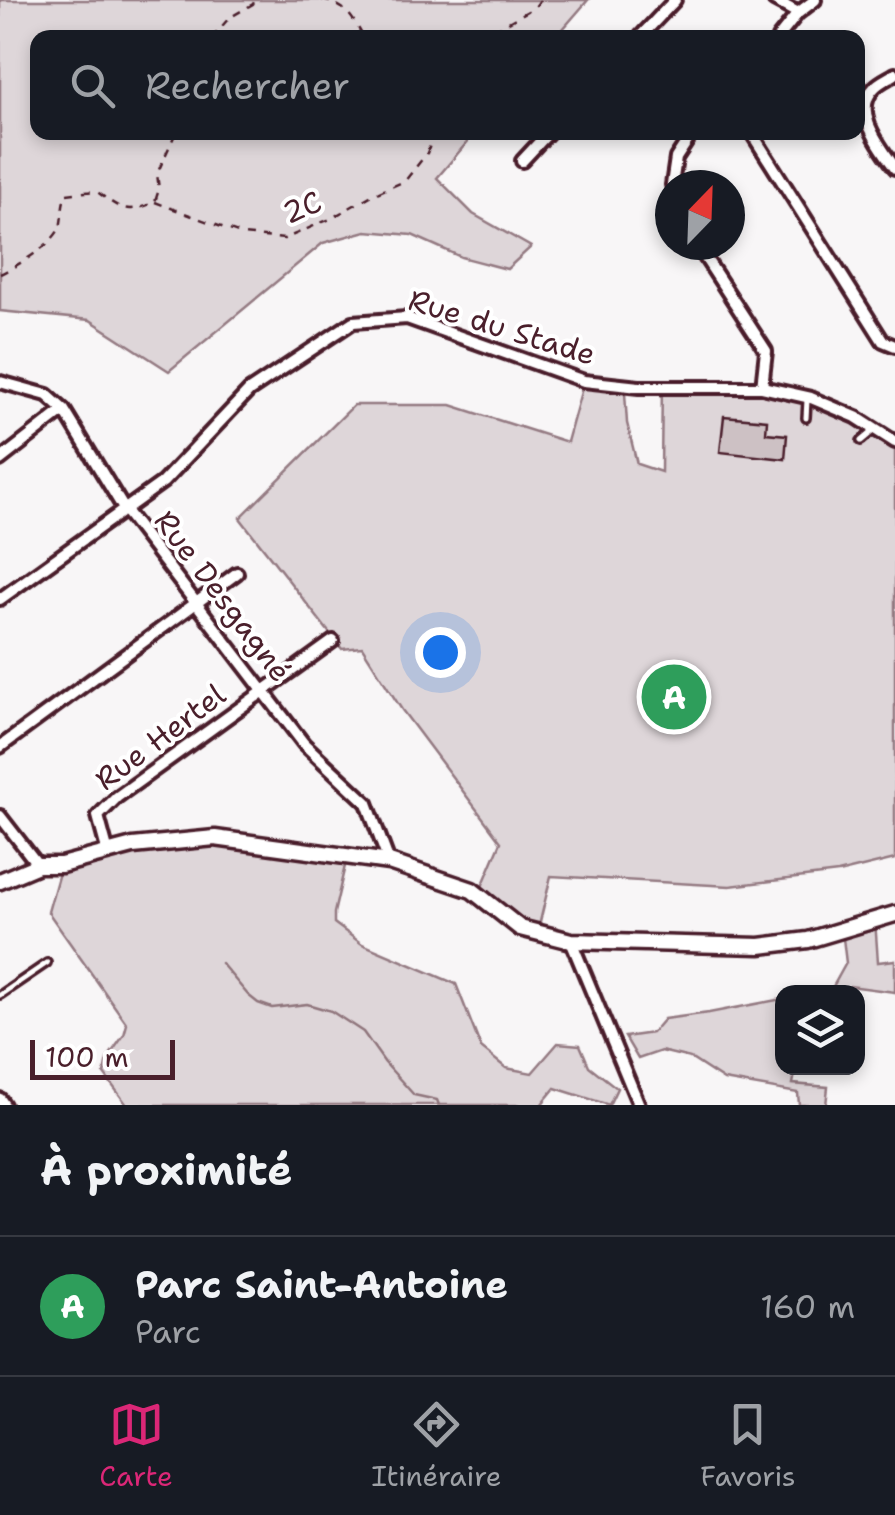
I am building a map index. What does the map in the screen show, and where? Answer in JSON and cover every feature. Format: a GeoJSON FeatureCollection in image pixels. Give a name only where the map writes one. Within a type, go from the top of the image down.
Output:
{"type":"FeatureCollection","features":[{"type":"Feature","properties":{"kind":"street"},"geometry":{"type":"LineString","coordinates":[[647,30],[675,0]]}},
{"type":"Feature","properties":{"kind":"street"},"geometry":{"type":"LineString","coordinates":[[774,0],[798,13]]}},
{"type":"Feature","properties":{"kind":"street"},"geometry":{"type":"LineString","coordinates":[[784,30],[815,0]]}},
{"type":"Feature","properties":{"kind":"street"},"geometry":{"type":"LineString","coordinates":[[895,74],[872,89],[866,108],[867,125],[895,168]]}},
{"type":"Feature","properties":{"kind":"street"},"geometry":{"type":"LineString","coordinates":[[522,161],[542,140]]}},
{"type":"Feature","properties":{"kind":"street"},"geometry":{"type":"LineString","coordinates":[[674,170],[676,158],[688,140]]}},
{"type":"Feature","properties":{"kind":"street"},"geometry":{"type":"LineString","coordinates":[[756,140],[884,341],[895,346]]}},
{"type":"Feature","properties":{"kind":"street"},"geometry":{"type":"LineString","coordinates":[[706,260],[766,352],[762,387]]}},
{"type":"Feature","properties":{"kind":"street","name":"Rue du Stade"},"geometry":{"type":"LineString","coordinates":[[0,598],[163,482],[249,391],[353,322],[407,318],[584,381],[638,387],[762,387],[807,397],[856,417],[895,442]]}},
{"type":"Feature","properties":{"kind":"street"},"geometry":{"type":"LineString","coordinates":[[0,382],[47,394],[64,410],[0,460]]}},
{"type":"Feature","properties":{"kind":"street","name":"Rue Desgagné"},"geometry":{"type":"LineString","coordinates":[[64,410],[124,509],[304,744],[367,803],[390,862]]}},
{"type":"Feature","properties":{"kind":"street"},"geometry":{"type":"LineString","coordinates":[[0,747],[236,573]]}},
{"type":"Feature","properties":{"kind":"street","name":"Rue Hertel"},"geometry":{"type":"LineString","coordinates":[[108,853],[98,816],[117,797],[333,641]]}},
{"type":"Feature","properties":{"kind":"street"},"geometry":{"type":"LineString","coordinates":[[0,816],[38,866]]}},
{"type":"Feature","properties":{"kind":"street"},"geometry":{"type":"LineString","coordinates":[[0,881],[38,866],[61,866],[134,846],[215,838],[390,862],[472,890],[520,928],[571,941],[760,946],[808,940],[895,914]]}},
{"type":"Feature","properties":{"kind":"street"},"geometry":{"type":"LineString","coordinates":[[571,941],[639,1105]]}},
{"type":"Feature","properties":{"kind":"lane"},"geometry":{"type":"LineString","coordinates":[[806,418],[807,397]]}},
{"type":"Feature","properties":{"kind":"lane"},"geometry":{"type":"LineString","coordinates":[[861,441],[875,429]]}},
{"type":"Feature","properties":{"kind":"lane"},"geometry":{"type":"LineString","coordinates":[[0,995],[47,963]]}},
{"type":"Feature","properties":{"kind":"path"},"geometry":{"type":"LineString","coordinates":[[219,30],[255,0]]}},
{"type":"Feature","properties":{"kind":"path"},"geometry":{"type":"LineString","coordinates":[[322,0],[348,10],[359,30]]}},
{"type":"Feature","properties":{"kind":"path"},"geometry":{"type":"LineString","coordinates":[[494,30],[535,7],[540,0]]}},
{"type":"Feature","properties":{"kind":"path"},"geometry":{"type":"LineString","coordinates":[[155,202],[158,174],[173,140]]}},
{"type":"Feature","properties":{"kind":"path","name":"2C"},"geometry":{"type":"LineString","coordinates":[[0,274],[52,240],[61,224],[66,194],[96,192],[120,208],[138,210],[155,202],[244,235],[284,239],[405,181],[427,153],[432,140]]}},
{"type":"Feature","properties":{"kind":"shaded area"},"geometry":{"type":"Polygon","coordinates":[[[0,0],[588,0],[562,30],[30,30],[30,140],[469,140],[437,178],[473,214],[531,247],[507,269],[461,257],[412,235],[366,231],[323,243],[169,371],[90,320],[0,311],[0,0]]]}},
{"type":"Feature","properties":{"kind":"shaded area"},"geometry":{"type":"Polygon","coordinates":[[[624,378],[627,423],[637,464],[661,472],[662,381],[755,386],[812,396],[867,420],[895,438],[895,859],[838,873],[730,886],[551,876],[537,934],[478,896],[501,842],[402,710],[362,647],[342,649],[240,518],[354,405],[451,405],[567,442],[584,381],[624,378]]]}},
{"type":"Feature","properties":{"kind":"shaded area"},"geometry":{"type":"Polygon","coordinates":[[[214,838],[348,853],[334,923],[362,944],[456,984],[481,1048],[506,1068],[532,1073],[558,1043],[580,1045],[589,1066],[617,1088],[609,1105],[555,1088],[541,1105],[127,1105],[104,1074],[107,1059],[127,1024],[48,912],[62,862],[214,838]]]}},
{"type":"Feature","properties":{"kind":"shaded area"},"geometry":{"type":"Polygon","coordinates":[[[875,920],[878,962],[895,960],[895,992],[865,985],[834,985],[846,963],[842,930],[875,920]]]}},
{"type":"Feature","properties":{"kind":"shaded area"},"geometry":{"type":"Polygon","coordinates":[[[775,1000],[775,1075],[795,1075],[793,1084],[828,1087],[826,1105],[799,1105],[798,1093],[724,1080],[690,1058],[661,1051],[638,1059],[625,1037],[652,1033],[664,1019],[775,1000]]]}},
{"type":"Feature","properties":{"kind":"building"},"geometry":{"type":"Polygon","coordinates":[[[724,416],[767,420],[766,433],[787,435],[785,459],[720,452],[724,416]]]}},
{"type":"Feature","properties":{"kind":"waterway"},"geometry":{"type":"LineString","coordinates":[[221,963],[258,1003],[272,1008],[307,1004],[331,1011],[363,1032],[414,1095],[437,1100],[439,1105]]}},
{"type":"Feature","properties":{"kind":"place","name":"Parc Saint-Antoine"},"geometry":{"type":"Point","coordinates":[674,697]}}]}
